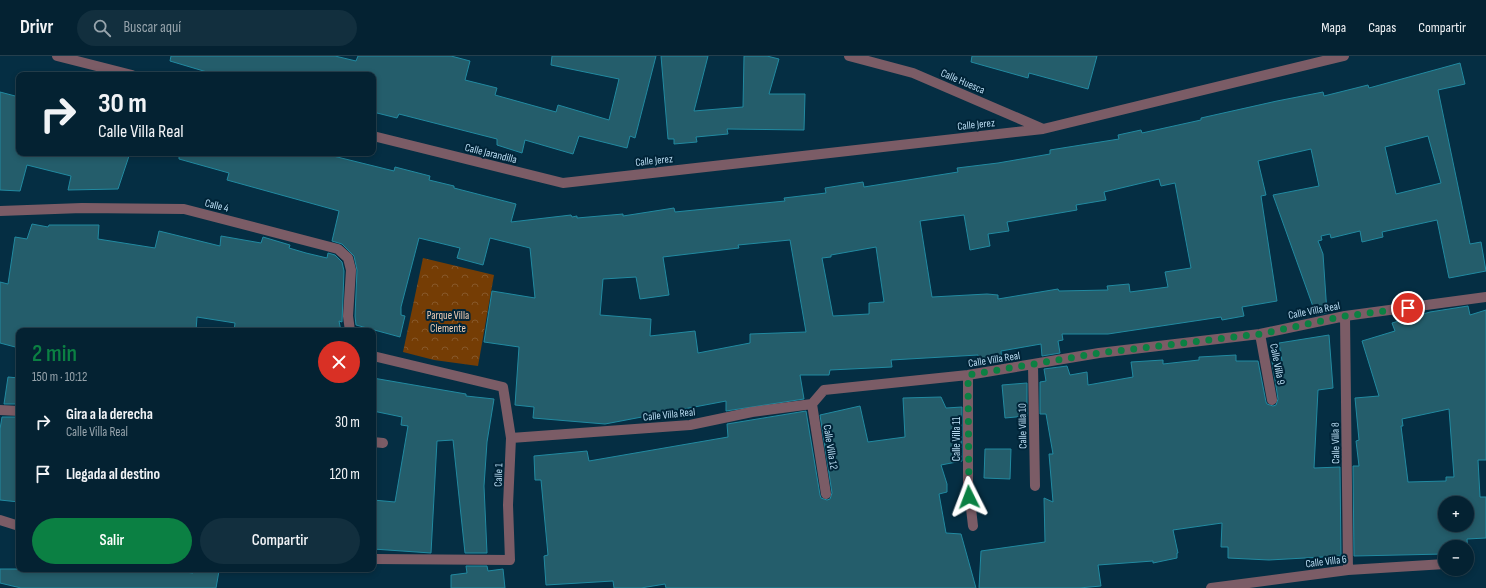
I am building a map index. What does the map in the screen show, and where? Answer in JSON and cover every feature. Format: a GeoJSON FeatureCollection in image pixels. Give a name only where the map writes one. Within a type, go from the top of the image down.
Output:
{"type":"FeatureCollection","features":[{"type":"Feature","properties":{"kind":"street"},"geometry":{"type":"LineString","coordinates":[[57,56],[120,72]]}},
{"type":"Feature","properties":{"kind":"street","name":"Calle Huesca"},"geometry":{"type":"LineString","coordinates":[[849,56],[913,73],[1043,129]]}},
{"type":"Feature","properties":{"kind":"street","name":"Calle Jerez"},"geometry":{"type":"LineString","coordinates":[[603,178],[1043,129],[1344,56]]}},
{"type":"Feature","properties":{"kind":"street","name":"Calle Jarandilla"},"geometry":{"type":"LineString","coordinates":[[376,137],[563,183],[603,178]]}},
{"type":"Feature","properties":{"kind":"street","name":"Calle 4"},"geometry":{"type":"LineString","coordinates":[[0,211],[82,208],[184,209],[338,249],[348,258],[351,270],[348,316],[350,328]]}},
{"type":"Feature","properties":{"kind":"street","name":"Calle Villa Real"},"geometry":{"type":"LineString","coordinates":[[511,438],[690,425],[752,412],[812,404],[824,390],[968,375],[1099,353],[1260,334],[1345,316],[1486,297]]}},
{"type":"Feature","properties":{"kind":"street","name":"Calle Villa 8"},"geometry":{"type":"LineString","coordinates":[[1345,316],[1348,570]]}},
{"type":"Feature","properties":{"kind":"street","name":"Calle Villa 9"},"geometry":{"type":"LineString","coordinates":[[1260,334],[1272,400]]}},
{"type":"Feature","properties":{"kind":"street","name":"Calle 1"},"geometry":{"type":"LineString","coordinates":[[376,357],[503,386],[511,438],[508,506],[510,560],[376,559]]}},
{"type":"Feature","properties":{"kind":"street","name":"Calle Villa 10"},"geometry":{"type":"LineString","coordinates":[[1033,365],[1035,486]]}},
{"type":"Feature","properties":{"kind":"street","name":"Calle Villa 11"},"geometry":{"type":"LineString","coordinates":[[968,375],[968,482],[973,526]]}},
{"type":"Feature","properties":{"kind":"street","name":"Calle Villa 12"},"geometry":{"type":"LineString","coordinates":[[812,404],[826,494]]}},
{"type":"Feature","properties":{"kind":"street"},"geometry":{"type":"LineString","coordinates":[[0,410],[16,411]]}},
{"type":"Feature","properties":{"kind":"street"},"geometry":{"type":"LineString","coordinates":[[0,520],[16,525]]}},
{"type":"Feature","properties":{"kind":"street","name":"Calle Villa 6"},"geometry":{"type":"LineString","coordinates":[[1211,588],[1348,570],[1438,564]]}},
{"type":"Feature","properties":{"kind":"green space","name":"Parque Villa Clemente"},"geometry":{"type":"Polygon","coordinates":[[[423,258],[494,275],[478,366],[434,360],[403,352],[423,258]]]}},
{"type":"Feature","properties":{"kind":"building"},"geometry":{"type":"Polygon","coordinates":[[[171,56],[335,56],[356,61],[358,56],[451,56],[470,61],[465,80],[497,88],[495,95],[556,112],[558,105],[609,120],[619,79],[551,65],[552,56],[656,56],[635,138],[630,136],[627,148],[579,136],[573,154],[525,140],[522,153],[497,145],[497,139],[399,114],[397,118],[376,113],[376,72],[207,72],[170,61],[171,56]]]}},
{"type":"Feature","properties":{"kind":"building"},"geometry":{"type":"Polygon","coordinates":[[[661,56],[708,56],[694,111],[743,107],[744,56],[767,56],[779,59],[769,94],[805,94],[804,130],[727,129],[728,134],[696,137],[697,142],[674,144],[674,139],[668,139],[661,56]]]}},
{"type":"Feature","properties":{"kind":"building"},"geometry":{"type":"Polygon","coordinates":[[[972,56],[1097,56],[1088,89],[1029,73],[1028,78],[971,62],[972,56]]]}},
{"type":"Feature","properties":{"kind":"building"},"geometry":{"type":"Polygon","coordinates":[[[1460,63],[1465,84],[1438,90],[1470,244],[1481,242],[1486,271],[1449,278],[1437,220],[1382,232],[1383,237],[1362,242],[1360,231],[1331,238],[1330,234],[1321,236],[1322,240],[1318,241],[1323,254],[1327,313],[1316,315],[1273,195],[1319,186],[1311,149],[1258,161],[1266,195],[1261,196],[1277,301],[1242,307],[1244,316],[1222,320],[1221,317],[1108,334],[1062,334],[1063,340],[1058,341],[1060,353],[1042,356],[1041,344],[1001,351],[1002,361],[979,362],[978,355],[891,360],[892,367],[830,370],[829,375],[800,375],[804,399],[726,411],[726,401],[605,424],[533,418],[534,407],[515,405],[519,347],[484,342],[492,291],[535,298],[530,248],[490,238],[483,265],[457,258],[460,248],[419,238],[401,307],[401,315],[405,316],[400,337],[376,330],[376,328],[367,328],[356,325],[357,270],[354,256],[342,244],[332,241],[339,211],[227,180],[229,173],[179,159],[179,156],[333,156],[394,171],[395,167],[430,176],[429,180],[516,204],[511,222],[571,215],[572,217],[577,216],[577,218],[623,214],[623,216],[674,208],[675,212],[785,201],[784,198],[826,193],[825,188],[863,182],[864,187],[958,172],[957,168],[1050,154],[1050,150],[1119,139],[1118,135],[1141,130],[1142,133],[1277,101],[1323,92],[1324,96],[1368,85],[1369,88],[1460,63]],[[1428,136],[1385,147],[1396,194],[1441,183],[1428,136]],[[1159,179],[1104,192],[1106,200],[1076,205],[1077,210],[1007,222],[1009,231],[988,234],[990,246],[970,250],[964,215],[920,221],[932,297],[987,294],[998,295],[998,299],[1058,289],[1059,291],[1108,290],[1107,286],[1129,284],[1130,292],[1168,287],[1165,272],[1191,268],[1175,183],[1161,186],[1159,179]],[[790,240],[738,245],[739,248],[663,257],[669,295],[640,299],[636,277],[603,279],[600,315],[651,319],[650,336],[695,331],[698,353],[750,343],[750,334],[806,332],[790,240]],[[876,247],[822,258],[833,316],[869,314],[869,303],[884,302],[876,247]]]}},
{"type":"Feature","properties":{"kind":"building"},"geometry":{"type":"Polygon","coordinates":[[[0,92],[16,96],[16,156],[129,156],[118,189],[68,190],[71,176],[27,165],[20,191],[0,190],[0,92]]]}},
{"type":"Feature","properties":{"kind":"building"},"geometry":{"type":"Polygon","coordinates":[[[32,224],[48,227],[49,225],[99,225],[98,239],[155,248],[159,231],[220,246],[221,236],[261,243],[263,237],[290,245],[289,248],[306,253],[327,258],[328,253],[335,255],[342,262],[344,271],[342,322],[339,321],[340,328],[234,328],[235,323],[197,317],[196,328],[16,328],[16,347],[0,343],[0,282],[8,284],[15,237],[27,239],[32,224]]]}},
{"type":"Feature","properties":{"kind":"building"},"geometry":{"type":"Polygon","coordinates":[[[1468,306],[1470,315],[1486,310],[1486,460],[1478,460],[1480,497],[1486,497],[1486,538],[1467,540],[1438,540],[1438,554],[1354,556],[1353,466],[1359,466],[1356,441],[1359,440],[1355,398],[1379,396],[1362,341],[1395,331],[1392,323],[1430,312],[1468,306]],[[1449,409],[1402,419],[1403,426],[1401,426],[1408,482],[1446,481],[1446,477],[1454,477],[1449,409]]]}},
{"type":"Feature","properties":{"kind":"building"},"geometry":{"type":"Polygon","coordinates":[[[1329,335],[1333,388],[1318,390],[1314,468],[1340,467],[1341,556],[1269,560],[1228,558],[1228,547],[1221,547],[1222,523],[1173,530],[1178,553],[1177,558],[1153,563],[1153,561],[1098,565],[1101,586],[1079,588],[979,588],[981,551],[1045,542],[1044,498],[1053,502],[1049,454],[1053,454],[1046,414],[1040,414],[1040,382],[1046,381],[1044,369],[1067,366],[1070,375],[1087,372],[1088,385],[1133,377],[1131,362],[1163,360],[1163,364],[1199,360],[1199,357],[1236,355],[1236,361],[1258,361],[1266,402],[1267,404],[1273,406],[1276,405],[1278,399],[1272,361],[1282,361],[1279,343],[1329,335]]]}},
{"type":"Feature","properties":{"kind":"building"},"geometry":{"type":"Polygon","coordinates":[[[8,377],[16,378],[16,404],[4,404],[8,377]]]}},
{"type":"Feature","properties":{"kind":"building"},"geometry":{"type":"Polygon","coordinates":[[[376,379],[466,394],[466,396],[494,399],[487,442],[484,486],[487,553],[465,553],[453,440],[437,441],[431,553],[376,549],[376,500],[395,502],[408,426],[401,425],[402,417],[376,412],[376,379]]]}},
{"type":"Feature","properties":{"kind":"building"},"geometry":{"type":"Polygon","coordinates":[[[1027,383],[1027,416],[1005,418],[1002,385],[1027,383]]]}},
{"type":"Feature","properties":{"kind":"building"},"geometry":{"type":"Polygon","coordinates":[[[941,397],[946,408],[962,407],[962,461],[941,465],[947,484],[947,492],[939,494],[946,533],[961,534],[976,588],[666,588],[665,584],[641,588],[614,588],[613,581],[546,585],[544,556],[548,555],[541,480],[535,480],[534,456],[587,451],[589,461],[728,437],[727,424],[806,411],[820,495],[821,498],[827,500],[830,499],[832,493],[820,415],[860,406],[868,442],[905,437],[903,398],[941,397]]]}},
{"type":"Feature","properties":{"kind":"building"},"geometry":{"type":"Polygon","coordinates":[[[2,417],[16,417],[16,502],[0,500],[0,429],[2,417]]]}},
{"type":"Feature","properties":{"kind":"building"},"geometry":{"type":"Polygon","coordinates":[[[985,449],[1011,449],[1010,479],[984,478],[985,449]]]}},
{"type":"Feature","properties":{"kind":"building"},"geometry":{"type":"Polygon","coordinates":[[[466,566],[487,566],[488,571],[503,569],[505,588],[451,588],[451,575],[467,573],[466,566]]]}},
{"type":"Feature","properties":{"kind":"building"},"geometry":{"type":"Polygon","coordinates":[[[0,569],[16,569],[16,572],[219,572],[216,588],[21,588],[0,583],[0,569]]]}},
{"type":"Feature","properties":{"kind":"route"},"geometry":{"type":"LineString","coordinates":[[969,497],[968,375],[1099,353],[1260,334],[1345,316],[1408,308]]}}]}
